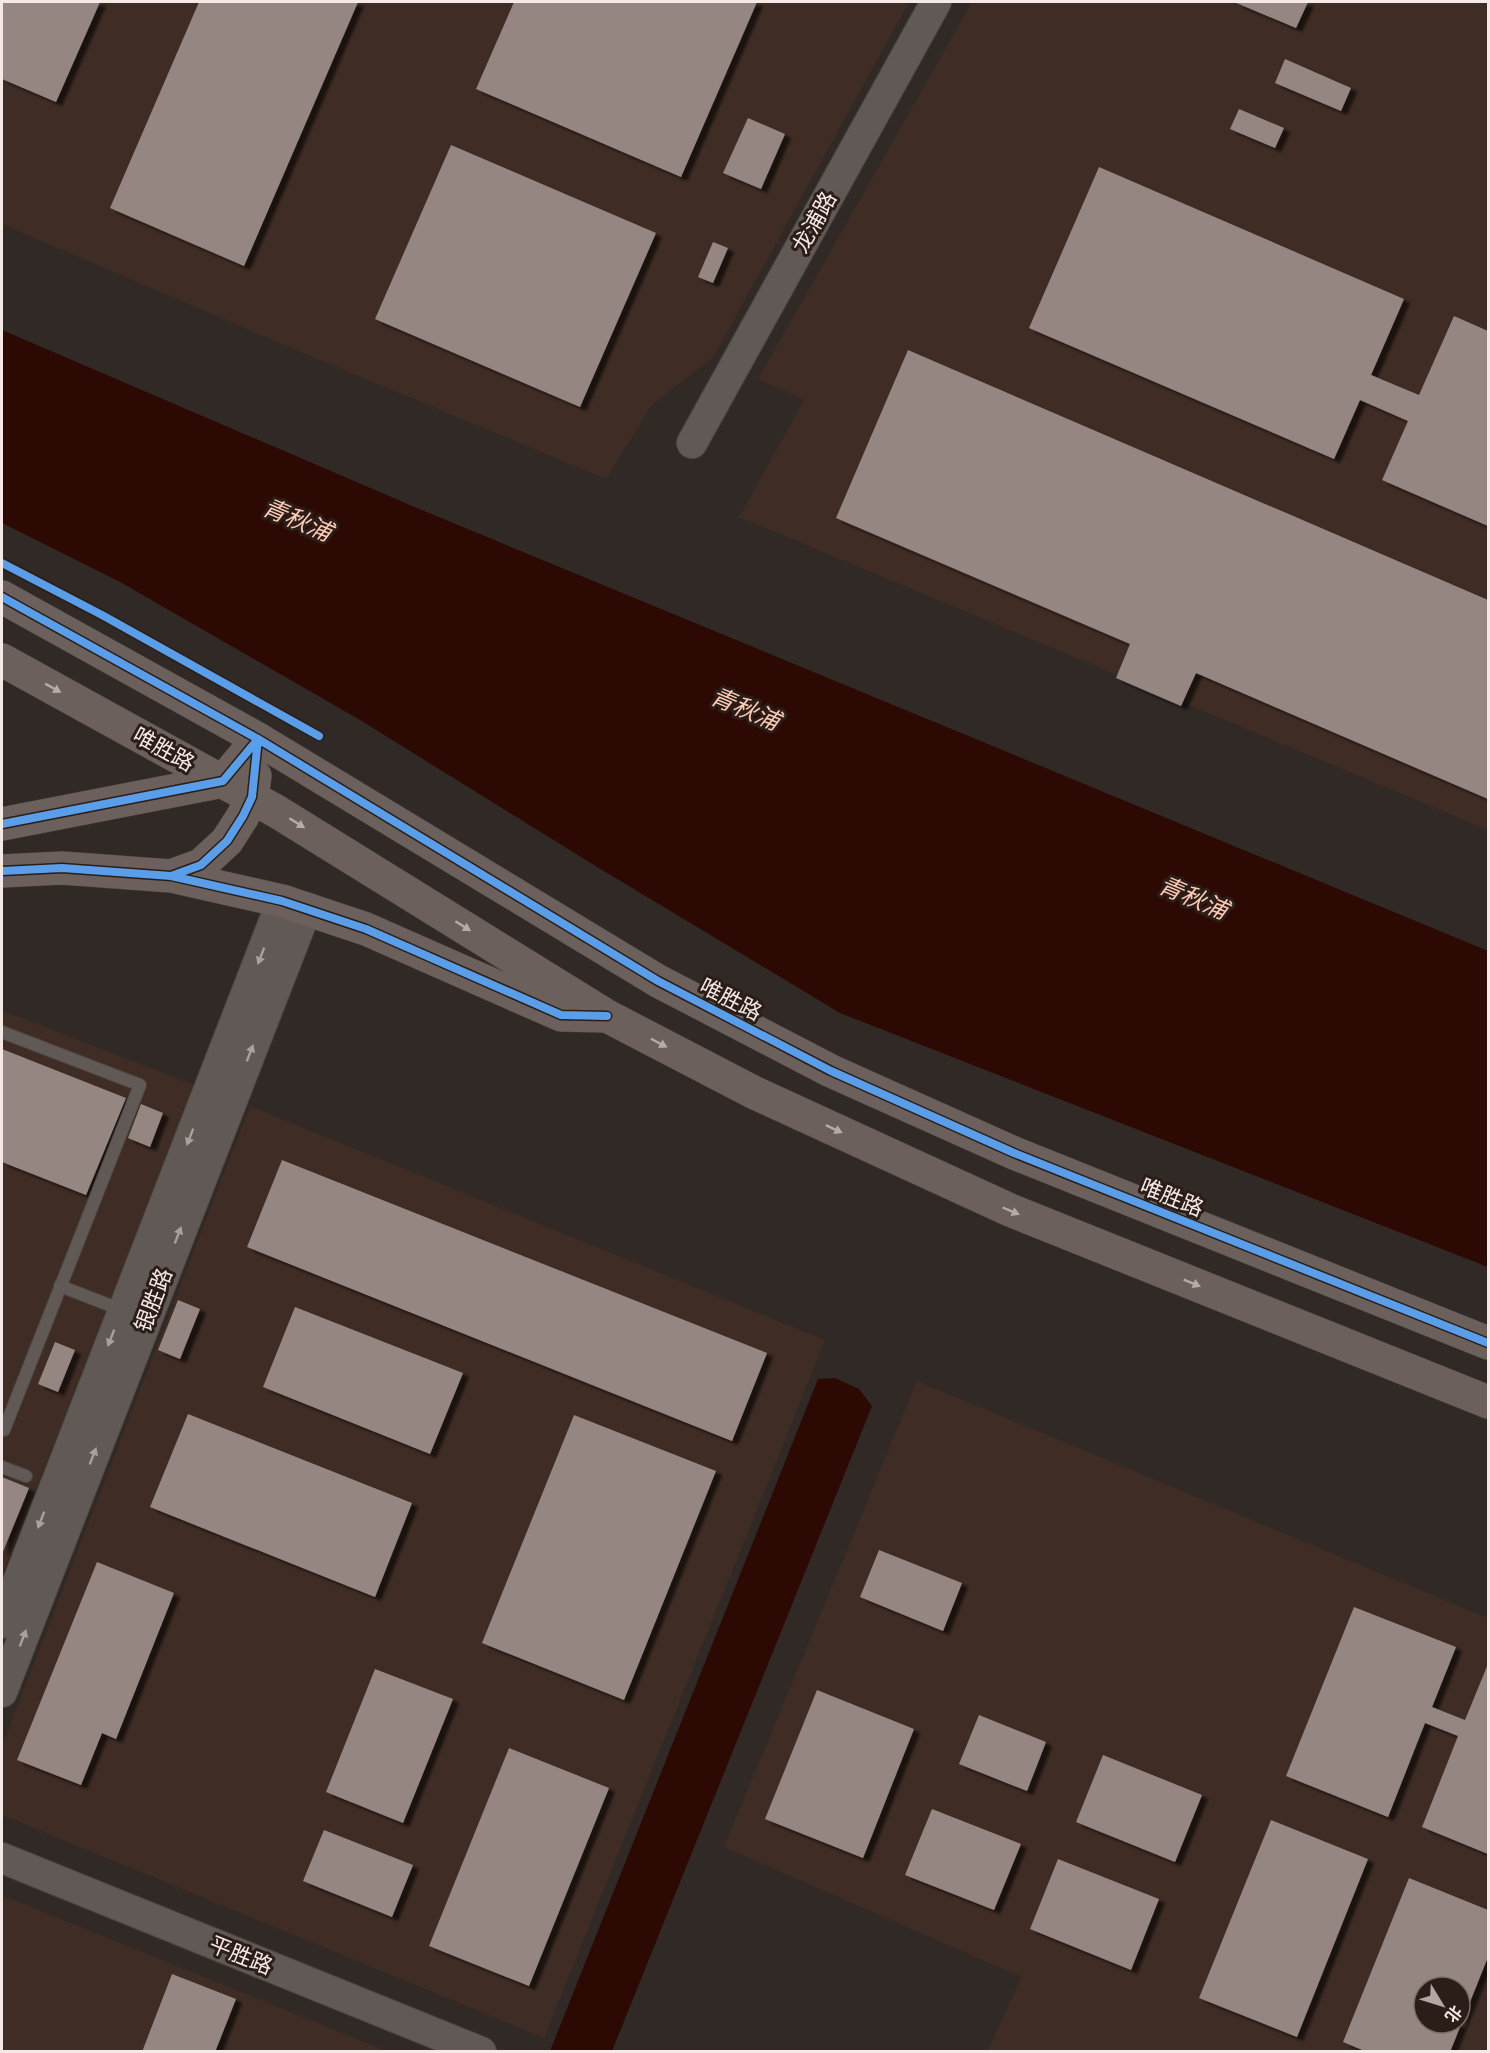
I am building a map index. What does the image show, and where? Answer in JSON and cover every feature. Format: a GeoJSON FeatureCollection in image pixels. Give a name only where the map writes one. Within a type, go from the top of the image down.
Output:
{"type":"FeatureCollection","features":[{"type":"Feature","properties":{"kind":"main road","name":"唯胜路"},"geometry":{"type":"LineString","coordinates":[[2,597],[258,739],[657,981],[831,1071],[1014,1153],[1488,1343]]}},
{"type":"Feature","properties":{"kind":"main road","name":"唯胜路"},"geometry":{"type":"LineString","coordinates":[[2,660],[252,797],[607,1016],[755,1093],[1010,1210],[1488,1402]]}},
{"type":"Feature","properties":{"kind":"main road"},"geometry":{"type":"LineString","coordinates":[[2,824],[223,781],[258,739]]}},
{"type":"Feature","properties":{"kind":"main road"},"geometry":{"type":"LineString","coordinates":[[171,876],[201,864],[227,841],[243,816],[252,797],[258,739]]}},
{"type":"Feature","properties":{"kind":"main road"},"geometry":{"type":"LineString","coordinates":[[2,871],[62,868],[171,876],[294,904],[366,928],[561,1015],[607,1016]]}},
{"type":"Feature","properties":{"kind":"street","name":"龙浦路"},"geometry":{"type":"LineString","coordinates":[[692,443],[936,2]]}},
{"type":"Feature","properties":{"kind":"street","name":"银胜路"},"geometry":{"type":"LineString","coordinates":[[2,1623],[122,1310],[294,904]]}},
{"type":"Feature","properties":{"kind":"street","name":"银胜路"},"geometry":{"type":"LineString","coordinates":[[2,1692],[294,904]]}},
{"type":"Feature","properties":{"kind":"street","name":"平胜路"},"geometry":{"type":"LineString","coordinates":[[2,1858],[481,2052]]}},
{"type":"Feature","properties":{"kind":"lane"},"geometry":{"type":"LineString","coordinates":[[2,1032],[141,1085],[4,1430]]}},
{"type":"Feature","properties":{"kind":"lane"},"geometry":{"type":"LineString","coordinates":[[60,1286],[122,1310]]}},
{"type":"Feature","properties":{"kind":"lane"},"geometry":{"type":"LineString","coordinates":[[2,1467],[26,1476]]}},
{"type":"Feature","properties":{"kind":"shaded area"},"geometry":{"type":"Polygon","coordinates":[[[2,2],[909,2],[714,356],[651,406],[606,479],[2,224],[2,2]]]}},
{"type":"Feature","properties":{"kind":"shaded area"},"geometry":{"type":"Polygon","coordinates":[[[972,2],[1488,2],[1488,830],[739,517],[804,400],[758,379],[972,2]]]}},
{"type":"Feature","properties":{"kind":"shaded area"},"geometry":{"type":"Polygon","coordinates":[[[2,1010],[194,1085],[2,1576],[2,1010]]]}},
{"type":"Feature","properties":{"kind":"shaded area"},"geometry":{"type":"Polygon","coordinates":[[[250,1106],[825,1340],[544,2038],[2,1815],[2,1746],[250,1106]]]}},
{"type":"Feature","properties":{"kind":"shaded area"},"geometry":{"type":"Polygon","coordinates":[[[917,1381],[1488,1618],[1488,2051],[988,2051],[1021,1977],[724,1847],[917,1381]]]}},
{"type":"Feature","properties":{"kind":"shaded area"},"geometry":{"type":"Polygon","coordinates":[[[2,1895],[387,2051],[2,2051],[2,1895]]]}},
{"type":"Feature","properties":{"kind":"water","name":"青秋浦"},"geometry":{"type":"Polygon","coordinates":[[[2,330],[417,508],[1488,951],[1488,1267],[840,1013],[594,865],[360,720],[122,583],[2,523],[2,330]]]}},
{"type":"Feature","properties":{"kind":"water"},"geometry":{"type":"Polygon","coordinates":[[[835,1378],[859,1389],[872,1406],[612,2051],[550,2051],[818,1379],[835,1378]]]}},
{"type":"Feature","properties":{"kind":"building"},"geometry":{"type":"Polygon","coordinates":[[[2,2],[100,2],[56,102],[2,79],[2,2]]]}},
{"type":"Feature","properties":{"kind":"building"},"geometry":{"type":"Polygon","coordinates":[[[199,2],[358,2],[244,266],[110,208],[199,2]]]}},
{"type":"Feature","properties":{"kind":"building"},"geometry":{"type":"Polygon","coordinates":[[[514,2],[757,2],[681,177],[476,89],[514,2]]]}},
{"type":"Feature","properties":{"kind":"building"},"geometry":{"type":"Polygon","coordinates":[[[1234,2],[1308,2],[1296,28],[1234,2]]]}},
{"type":"Feature","properties":{"kind":"building"},"geometry":{"type":"Polygon","coordinates":[[[1285,59],[1351,88],[1341,111],[1275,83],[1285,59]]]}},
{"type":"Feature","properties":{"kind":"building"},"geometry":{"type":"Polygon","coordinates":[[[1239,109],[1284,128],[1275,148],[1230,129],[1239,109]]]}},
{"type":"Feature","properties":{"kind":"building"},"geometry":{"type":"Polygon","coordinates":[[[748,118],[785,134],[761,189],[723,173],[748,118]]]}},
{"type":"Feature","properties":{"kind":"building"},"geometry":{"type":"Polygon","coordinates":[[[451,145],[656,233],[580,407],[375,319],[451,145]]]}},
{"type":"Feature","properties":{"kind":"building"},"geometry":{"type":"Polygon","coordinates":[[[1099,167],[1404,299],[1371,375],[1419,395],[1454,316],[1488,331],[1488,526],[1382,480],[1408,421],[1360,400],[1334,459],[1029,328],[1099,167]]]}},
{"type":"Feature","properties":{"kind":"building"},"geometry":{"type":"Polygon","coordinates":[[[713,242],[728,248],[713,283],[698,277],[713,242]]]}},
{"type":"Feature","properties":{"kind":"building"},"geometry":{"type":"Polygon","coordinates":[[[908,350],[1488,600],[1488,799],[1196,673],[1181,706],[1116,678],[1130,644],[836,518],[908,350]]]}},
{"type":"Feature","properties":{"kind":"building"},"geometry":{"type":"Polygon","coordinates":[[[2,1049],[126,1098],[86,1195],[2,1162],[2,1049]]]}},
{"type":"Feature","properties":{"kind":"building"},"geometry":{"type":"Polygon","coordinates":[[[141,1104],[163,1113],[150,1147],[128,1138],[141,1104]]]}},
{"type":"Feature","properties":{"kind":"building"},"geometry":{"type":"Polygon","coordinates":[[[282,1160],[767,1353],[732,1441],[247,1247],[282,1160]]]}},
{"type":"Feature","properties":{"kind":"building"},"geometry":{"type":"Polygon","coordinates":[[[178,1300],[200,1309],[180,1359],[158,1350],[178,1300]]]}},
{"type":"Feature","properties":{"kind":"building"},"geometry":{"type":"Polygon","coordinates":[[[295,1307],[463,1373],[430,1454],[263,1387],[295,1307]]]}},
{"type":"Feature","properties":{"kind":"building"},"geometry":{"type":"Polygon","coordinates":[[[55,1342],[75,1350],[58,1392],[38,1384],[55,1342]]]}},
{"type":"Feature","properties":{"kind":"building"},"geometry":{"type":"Polygon","coordinates":[[[188,1414],[412,1503],[375,1597],[150,1507],[188,1414]]]}},
{"type":"Feature","properties":{"kind":"building"},"geometry":{"type":"Polygon","coordinates":[[[574,1415],[716,1471],[624,1700],[482,1643],[574,1415]]]}},
{"type":"Feature","properties":{"kind":"building"},"geometry":{"type":"Polygon","coordinates":[[[2,1477],[29,1488],[2,1554],[2,1477]]]}},
{"type":"Feature","properties":{"kind":"building"},"geometry":{"type":"Polygon","coordinates":[[[879,1550],[962,1583],[943,1631],[860,1597],[879,1550]]]}},
{"type":"Feature","properties":{"kind":"building"},"geometry":{"type":"Polygon","coordinates":[[[97,1562],[174,1593],[116,1739],[102,1733],[81,1785],[17,1760],[97,1562]]]}},
{"type":"Feature","properties":{"kind":"building"},"geometry":{"type":"Polygon","coordinates":[[[1354,1607],[1456,1647],[1432,1707],[1465,1720],[1488,1664],[1488,1854],[1422,1827],[1458,1736],[1425,1723],[1388,1817],[1286,1776],[1354,1607]]]}},
{"type":"Feature","properties":{"kind":"building"},"geometry":{"type":"Polygon","coordinates":[[[375,1669],[453,1699],[403,1823],[326,1792],[375,1669]]]}},
{"type":"Feature","properties":{"kind":"building"},"geometry":{"type":"Polygon","coordinates":[[[817,1690],[914,1729],[863,1858],[765,1819],[817,1690]]]}},
{"type":"Feature","properties":{"kind":"building"},"geometry":{"type":"Polygon","coordinates":[[[979,1715],[1046,1742],[1027,1791],[959,1764],[979,1715]]]}},
{"type":"Feature","properties":{"kind":"building"},"geometry":{"type":"Polygon","coordinates":[[[509,1748],[609,1788],[529,1986],[429,1946],[509,1748]]]}},
{"type":"Feature","properties":{"kind":"building"},"geometry":{"type":"Polygon","coordinates":[[[1103,1755],[1202,1795],[1175,1862],[1076,1822],[1103,1755]]]}},
{"type":"Feature","properties":{"kind":"building"},"geometry":{"type":"Polygon","coordinates":[[[932,1809],[1021,1844],[994,1910],[905,1875],[932,1809]]]}},
{"type":"Feature","properties":{"kind":"building"},"geometry":{"type":"Polygon","coordinates":[[[1271,1820],[1368,1859],[1297,2037],[1199,1998],[1271,1820]]]}},
{"type":"Feature","properties":{"kind":"building"},"geometry":{"type":"Polygon","coordinates":[[[324,1830],[413,1865],[392,1917],[303,1881],[324,1830]]]}},
{"type":"Feature","properties":{"kind":"building"},"geometry":{"type":"Polygon","coordinates":[[[1058,1859],[1159,1899],[1131,1970],[1030,1929],[1058,1859]]]}},
{"type":"Feature","properties":{"kind":"building"},"geometry":{"type":"Polygon","coordinates":[[[1409,1878],[1488,1910],[1488,1957],[1472,1997],[1472,1975],[1412,1975],[1412,2035],[1457,2035],[1450,2052],[1367,2052],[1343,2042],[1409,1878]]]}},
{"type":"Feature","properties":{"kind":"building"},"geometry":{"type":"Polygon","coordinates":[[[172,1974],[236,1999],[215,2052],[142,2052],[172,1974]]]}},
{"type":"Feature","properties":{"kind":"cycle path"},"geometry":{"type":"LineString","coordinates":[[2,563],[102,615],[319,736]]}},
{"type":"Feature","properties":{"kind":"cycle path"},"geometry":{"type":"LineString","coordinates":[[2,597],[258,739],[658,981],[831,1071],[1014,1153],[1488,1343]]}},
{"type":"Feature","properties":{"kind":"cycle path"},"geometry":{"type":"LineString","coordinates":[[2,824],[223,781],[258,739]]}},
{"type":"Feature","properties":{"kind":"cycle path"},"geometry":{"type":"LineString","coordinates":[[171,876],[201,865],[227,841],[243,816],[252,797],[258,739]]}},
{"type":"Feature","properties":{"kind":"cycle path"},"geometry":{"type":"LineString","coordinates":[[2,871],[62,868],[171,876],[282,901],[366,929],[561,1015],[607,1016]]}}]}
